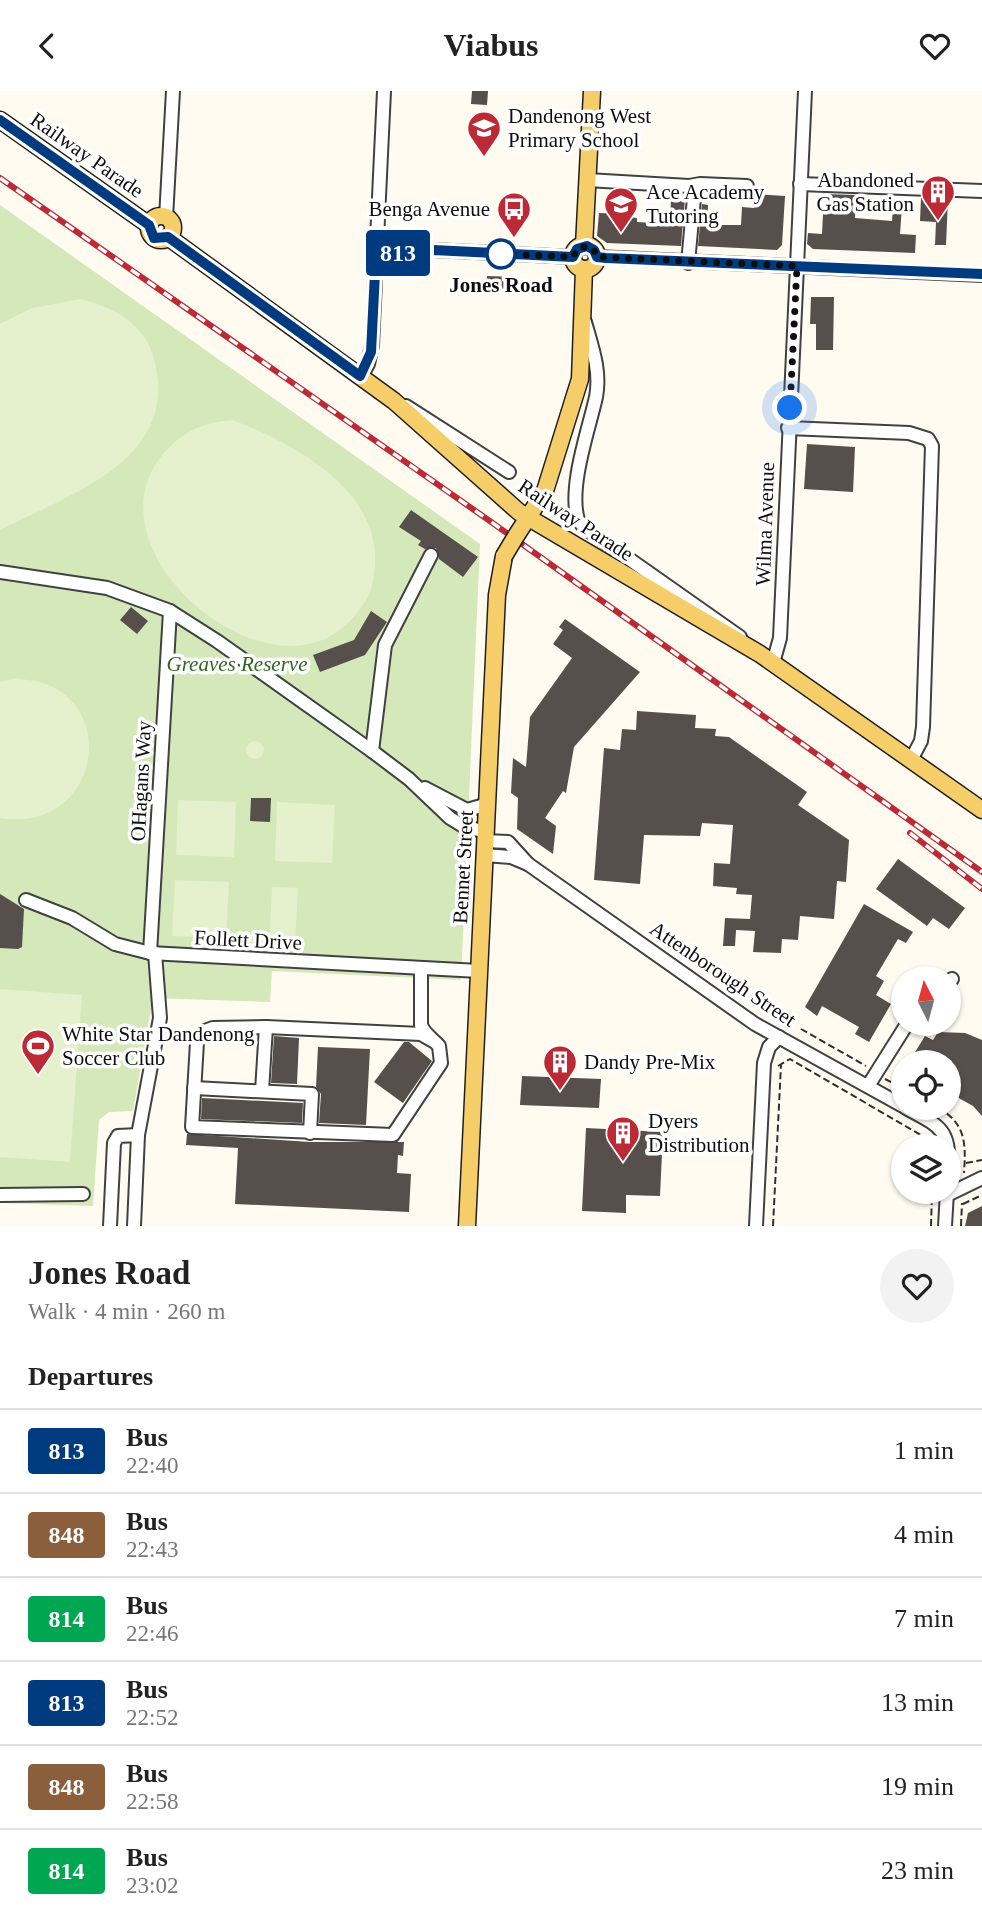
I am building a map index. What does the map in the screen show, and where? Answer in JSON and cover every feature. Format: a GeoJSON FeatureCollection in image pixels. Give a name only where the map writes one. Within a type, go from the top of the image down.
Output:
{"type":"FeatureCollection","features":[{"type":"Feature","properties":{"kind":"main road"},"geometry":{"type":"LineString","coordinates":[[528,518],[547,488],[580,379],[583,315],[580,257],[592,91]]}},
{"type":"Feature","properties":{"kind":"main road","name":"Railway Parade"},"geometry":{"type":"LineString","coordinates":[[0,120],[149,225]]}},
{"type":"Feature","properties":{"kind":"main road"},"geometry":{"type":"LineString","coordinates":[[156,217],[166,218],[173,227],[168,237],[154,238],[149,225],[156,217]]}},
{"type":"Feature","properties":{"kind":"main road","name":"Railway Parade"},"geometry":{"type":"LineString","coordinates":[[168,237],[382,392],[528,518],[767,659],[912,758],[982,810]]}},
{"type":"Feature","properties":{"kind":"main road"},"geometry":{"type":"LineString","coordinates":[[580,257],[594,250],[597,257]]}},
{"type":"Feature","properties":{"kind":"main road","name":"Bennet Street"},"geometry":{"type":"LineString","coordinates":[[467,1226],[497,595],[504,556],[528,518]]}},
{"type":"Feature","properties":{"kind":"street"},"geometry":{"type":"LineString","coordinates":[[166,218],[173,91]]}},
{"type":"Feature","properties":{"kind":"street"},"geometry":{"type":"LineString","coordinates":[[360,376],[371,352],[384,91]]}},
{"type":"Feature","properties":{"kind":"street","name":"Wilma Avenue"},"geometry":{"type":"LineString","coordinates":[[767,659],[780,638],[805,91]]}},
{"type":"Feature","properties":{"kind":"street"},"geometry":{"type":"LineString","coordinates":[[587,180],[689,186],[747,186]]}},
{"type":"Feature","properties":{"kind":"street"},"geometry":{"type":"LineString","coordinates":[[800,184],[982,191]]}},
{"type":"Feature","properties":{"kind":"street"},"geometry":{"type":"LineString","coordinates":[[688,263],[694,198],[689,186]]}},
{"type":"Feature","properties":{"kind":"street"},"geometry":{"type":"LineString","coordinates":[[376,248],[580,257]]}},
{"type":"Feature","properties":{"kind":"street"},"geometry":{"type":"LineString","coordinates":[[597,257],[982,275]]}},
{"type":"Feature","properties":{"kind":"street"},"geometry":{"type":"LineString","coordinates":[[583,315],[597,368],[596,397],[582,450],[578,520],[585,528],[726,624],[767,659]]}},
{"type":"Feature","properties":{"kind":"street"},"geometry":{"type":"LineString","coordinates":[[382,392],[454,434],[509,472]]}},
{"type":"Feature","properties":{"kind":"street"},"geometry":{"type":"LineString","coordinates":[[788,428],[909,433],[928,439],[932,446],[923,727],[920,745],[912,758]]}},
{"type":"Feature","properties":{"kind":"street"},"geometry":{"type":"LineString","coordinates":[[372,751],[385,645],[431,555]]}},
{"type":"Feature","properties":{"kind":"street","name":"Attenborough Street"},"geometry":{"type":"LineString","coordinates":[[0,572],[107,588],[170,611],[217,641],[372,751],[485,843],[508,842],[528,864],[755,1024],[891,1099]]}},
{"type":"Feature","properties":{"kind":"street","name":"OHagans Way"},"geometry":{"type":"LineString","coordinates":[[134,1226],[138,1135],[160,1018],[152,953],[170,611]]}},
{"type":"Feature","properties":{"kind":"street","name":"Attenborough Street"},"geometry":{"type":"LineString","coordinates":[[409,779],[466,810],[488,804]]}},
{"type":"Feature","properties":{"kind":"street","name":"Follett Drive"},"geometry":{"type":"LineString","coordinates":[[26,900],[72,918],[115,944],[152,953],[479,971]]}},
{"type":"Feature","properties":{"kind":"street"},"geometry":{"type":"LineString","coordinates":[[421,968],[419,1011],[423,1030],[435,1042],[440,1052],[439,1067],[395,1133],[384,1136],[192,1127],[197,1042],[202,1032],[213,1028],[266,1027],[397,1032],[423,1034],[435,1042]]}},
{"type":"Feature","properties":{"kind":"street"},"geometry":{"type":"LineString","coordinates":[[397,1032],[412,1026],[419,1011]]}},
{"type":"Feature","properties":{"kind":"street"},"geometry":{"type":"LineString","coordinates":[[262,1091],[266,1027]]}},
{"type":"Feature","properties":{"kind":"street"},"geometry":{"type":"LineString","coordinates":[[868,1086],[900,1036]]}},
{"type":"Feature","properties":{"kind":"street"},"geometry":{"type":"LineString","coordinates":[[756,1226],[763,1075],[768,1050],[779,1037]]}},
{"type":"Feature","properties":{"kind":"street"},"geometry":{"type":"LineString","coordinates":[[194,1088],[312,1094],[310,1133]]}},
{"type":"Feature","properties":{"kind":"street","name":"Attenborough Street"},"geometry":{"type":"LineString","coordinates":[[926,1120],[944,1134]]}},
{"type":"Feature","properties":{"kind":"street"},"geometry":{"type":"LineString","coordinates":[[110,1226],[114,1143],[120,1135],[138,1135]]}},
{"type":"Feature","properties":{"kind":"street"},"geometry":{"type":"LineString","coordinates":[[961,1187],[982,1178]]}},
{"type":"Feature","properties":{"kind":"street"},"geometry":{"type":"LineString","coordinates":[[0,1195],[83,1194]]}},
{"type":"Feature","properties":{"kind":"street"},"geometry":{"type":"LineString","coordinates":[[946,1226],[947,1204]]}},
{"type":"Feature","properties":{"kind":"path"},"geometry":{"type":"LineString","coordinates":[[801,1029],[891,1082]]}},
{"type":"Feature","properties":{"kind":"path"},"geometry":{"type":"LineString","coordinates":[[763,1075],[790,1059],[919,1134]]}},
{"type":"Feature","properties":{"kind":"path"},"geometry":{"type":"LineString","coordinates":[[773,1226],[781,1064]]}},
{"type":"Feature","properties":{"kind":"path"},"geometry":{"type":"LineString","coordinates":[[964,1163],[973,1164],[982,1160]]}},
{"type":"Feature","properties":{"kind":"path"},"geometry":{"type":"LineString","coordinates":[[962,1204],[982,1195]]}},
{"type":"Feature","properties":{"kind":"path"},"geometry":{"type":"LineString","coordinates":[[930,1226],[931,1204]]}},
{"type":"Feature","properties":{"kind":"green space","name":"Greaves Reserve"},"geometry":{"type":"Polygon","coordinates":[[[0,205],[480,544],[461,980],[272,971],[270,1002],[153,998],[133,1111],[109,1112],[99,1120],[93,1206],[0,1203],[0,205]]]}},
{"type":"Feature","properties":{"kind":"green space"},"geometry":{"type":"Polygon","coordinates":[[[80,299],[116,312],[135,326],[150,346],[158,394],[151,423],[136,448],[114,469],[87,487],[0,530],[0,324],[32,308],[80,299]]]}},
{"type":"Feature","properties":{"kind":"green space"},"geometry":{"type":"Polygon","coordinates":[[[232,420],[280,441],[328,472],[348,492],[363,513],[373,538],[375,565],[370,591],[366,601],[352,618],[340,630],[326,638],[309,644],[275,645],[239,634],[206,614],[177,587],[156,555],[144,521],[146,486],[163,454],[178,439],[194,429],[232,420]]]}},
{"type":"Feature","properties":{"kind":"green space"},"geometry":{"type":"Polygon","coordinates":[[[16,678],[43,683],[68,697],[83,718],[89,742],[86,767],[76,789],[57,807],[32,818],[0,818],[0,682],[16,678]]]}},
{"type":"Feature","properties":{"kind":"green space"},"geometry":{"type":"Polygon","coordinates":[[[255,741],[261,744],[264,750],[261,756],[255,759],[249,756],[246,750],[249,744],[255,741]]]}},
{"type":"Feature","properties":{"kind":"green space"},"geometry":{"type":"Polygon","coordinates":[[[178,800],[236,802],[234,857],[176,855],[178,800]]]}},
{"type":"Feature","properties":{"kind":"green space"},"geometry":{"type":"Polygon","coordinates":[[[277,802],[335,805],[332,863],[275,861],[277,802]]]}},
{"type":"Feature","properties":{"kind":"green space"},"geometry":{"type":"Polygon","coordinates":[[[175,880],[229,882],[226,938],[172,936],[175,880]]]}},
{"type":"Feature","properties":{"kind":"green space"},"geometry":{"type":"Polygon","coordinates":[[[272,887],[298,888],[295,945],[269,943],[272,887]]]}},
{"type":"Feature","properties":{"kind":"green space","name":"White Star Dandenong Soccer Club"},"geometry":{"type":"Polygon","coordinates":[[[0,989],[82,995],[70,1162],[0,1157],[0,989]]]}},
{"type":"Feature","properties":{"kind":"building"},"geometry":{"type":"Polygon","coordinates":[[[472,91],[488,91],[487,105],[471,104],[472,91]]]}},
{"type":"Feature","properties":{"kind":"building"},"geometry":{"type":"Polygon","coordinates":[[[755,194],[785,196],[782,245],[777,250],[698,246],[702,204],[708,205],[707,225],[741,225],[742,207],[754,208],[755,194]]]}},
{"type":"Feature","properties":{"kind":"building"},"geometry":{"type":"Polygon","coordinates":[[[824,194],[856,195],[855,218],[892,221],[893,206],[902,206],[900,234],[916,235],[915,253],[813,249],[807,244],[808,233],[822,234],[824,194]]]}},
{"type":"Feature","properties":{"kind":"building"},"geometry":{"type":"Polygon","coordinates":[[[671,198],[685,199],[681,246],[607,243],[597,236],[599,213],[628,214],[627,217],[637,218],[637,222],[670,224],[671,198]]]}},
{"type":"Feature","properties":{"kind":"building","name":"Abandoned Gas Station"},"geometry":{"type":"Polygon","coordinates":[[[921,198],[948,199],[946,245],[935,245],[936,222],[920,221],[921,198]]]}},
{"type":"Feature","properties":{"kind":"building"},"geometry":{"type":"Polygon","coordinates":[[[487,276],[514,277],[513,293],[485,291],[487,276]]]}},
{"type":"Feature","properties":{"kind":"building"},"geometry":{"type":"Polygon","coordinates":[[[811,297],[834,297],[833,350],[816,350],[816,324],[810,324],[811,297]]]}},
{"type":"Feature","properties":{"kind":"building"},"geometry":{"type":"Polygon","coordinates":[[[807,444],[855,447],[853,492],[804,489],[807,444]]]}},
{"type":"Feature","properties":{"kind":"building"},"geometry":{"type":"Polygon","coordinates":[[[411,510],[478,557],[463,577],[439,559],[436,548],[425,549],[418,545],[421,541],[399,527],[411,510]]]}},
{"type":"Feature","properties":{"kind":"building"},"geometry":{"type":"Polygon","coordinates":[[[131,607],[148,621],[137,634],[120,620],[131,607]]]}},
{"type":"Feature","properties":{"kind":"building"},"geometry":{"type":"Polygon","coordinates":[[[371,611],[387,622],[365,655],[320,672],[313,655],[354,640],[371,611]]]}},
{"type":"Feature","properties":{"kind":"building"},"geometry":{"type":"Polygon","coordinates":[[[565,619],[640,672],[574,747],[566,793],[563,791],[545,818],[556,826],[553,854],[517,829],[518,798],[511,793],[513,758],[526,767],[530,717],[572,658],[553,644],[563,630],[559,627],[565,619]]]}},
{"type":"Feature","properties":{"kind":"building"},"geometry":{"type":"Polygon","coordinates":[[[637,711],[696,715],[695,728],[716,729],[715,736],[729,737],[807,792],[798,805],[849,840],[846,882],[837,881],[834,919],[800,916],[798,940],[782,939],[781,953],[753,952],[755,931],[736,930],[735,946],[723,946],[725,918],[750,919],[752,895],[736,894],[737,888],[713,886],[714,863],[730,864],[733,825],[702,823],[700,836],[644,835],[640,884],[594,880],[604,748],[620,750],[622,729],[636,730],[637,711]]]}},
{"type":"Feature","properties":{"kind":"building"},"geometry":{"type":"Polygon","coordinates":[[[251,798],[271,798],[270,822],[250,821],[251,798]]]}},
{"type":"Feature","properties":{"kind":"building"},"geometry":{"type":"Polygon","coordinates":[[[898,859],[965,908],[949,929],[933,918],[927,926],[876,889],[898,859]]]}},
{"type":"Feature","properties":{"kind":"building"},"geometry":{"type":"Polygon","coordinates":[[[0,894],[24,909],[22,947],[18,949],[0,948],[0,894]]]}},
{"type":"Feature","properties":{"kind":"building"},"geometry":{"type":"Polygon","coordinates":[[[864,904],[913,932],[906,943],[898,939],[876,976],[884,981],[876,995],[891,1004],[869,1042],[855,1034],[859,1027],[822,1006],[817,1016],[805,1007],[864,904]]]}},
{"type":"Feature","properties":{"kind":"building"},"geometry":{"type":"Polygon","coordinates":[[[961,1033],[982,1040],[982,1116],[973,1106],[961,1099],[961,1050],[916,1050],[925,1036],[933,1040],[936,1036],[961,1036],[961,1033]]]}},
{"type":"Feature","properties":{"kind":"building"},"geometry":{"type":"Polygon","coordinates":[[[274,1036],[299,1038],[297,1084],[271,1083],[274,1036]]]}},
{"type":"Feature","properties":{"kind":"building"},"geometry":{"type":"Polygon","coordinates":[[[404,1042],[409,1042],[432,1061],[403,1103],[374,1082],[404,1042]]]}},
{"type":"Feature","properties":{"kind":"building"},"geometry":{"type":"Polygon","coordinates":[[[318,1047],[370,1049],[366,1125],[319,1123],[321,1094],[316,1087],[318,1047]]]}},
{"type":"Feature","properties":{"kind":"building","name":"Dandy Pre-Mix"},"geometry":{"type":"Polygon","coordinates":[[[522,1076],[601,1079],[599,1108],[520,1105],[522,1076]]]}},
{"type":"Feature","properties":{"kind":"building"},"geometry":{"type":"Polygon","coordinates":[[[202,1098],[303,1103],[302,1123],[201,1119],[202,1098]]]}},
{"type":"Feature","properties":{"kind":"building","name":"Dyers Distribution"},"geometry":{"type":"Polygon","coordinates":[[[586,1128],[663,1132],[660,1196],[626,1195],[626,1213],[582,1211],[586,1128]]]}},
{"type":"Feature","properties":{"kind":"building"},"geometry":{"type":"Polygon","coordinates":[[[187,1134],[310,1142],[404,1142],[403,1156],[398,1155],[397,1173],[411,1174],[409,1212],[235,1204],[238,1148],[186,1145],[187,1134]]]}},
{"type":"Feature","properties":{"kind":"building"},"geometry":{"type":"Polygon","coordinates":[[[982,1206],[982,1226],[965,1226],[968,1213],[982,1206]]]}},
{"type":"Feature","properties":{"kind":"railway"},"geometry":{"type":"LineString","coordinates":[[0,178],[487,519],[982,872]]}},
{"type":"Feature","properties":{"kind":"railway"},"geometry":{"type":"LineString","coordinates":[[910,833],[982,889]]}},
{"type":"Feature","properties":{"kind":"bus line","name":"813"},"geometry":{"type":"LineString","coordinates":[[0,120],[149,225],[154,238],[161,240],[168,237],[360,376],[368,364],[371,352],[376,253],[433,250],[573,257],[577,249],[587,246],[594,250],[597,257],[606,258],[982,274]]}},
{"type":"Feature","properties":{"kind":"place","name":"Dandenong West Primary School"},"geometry":{"type":"Point","coordinates":[484,158]}},
{"type":"Feature","properties":{"kind":"place","name":"Abandoned Gas Station"},"geometry":{"type":"Point","coordinates":[938,222]}},
{"type":"Feature","properties":{"kind":"place","name":"Ace Academy Tutoring"},"geometry":{"type":"Point","coordinates":[621,234]}},
{"type":"Feature","properties":{"kind":"place","name":"Benga Avenue"},"geometry":{"type":"Point","coordinates":[514,239]}},
{"type":"Feature","properties":{"kind":"place","name":"Jones Road"},"geometry":{"type":"Point","coordinates":[501,254]}},
{"type":"Feature","properties":{"kind":"place","name":"White Star Dandenong Soccer Club"},"geometry":{"type":"Point","coordinates":[38,1076]}},
{"type":"Feature","properties":{"kind":"place","name":"Dandy Pre-Mix"},"geometry":{"type":"Point","coordinates":[560,1092]}},
{"type":"Feature","properties":{"kind":"place","name":"Dyers Distribution"},"geometry":{"type":"Point","coordinates":[623,1163]}},
{"type":"Feature","properties":{"kind":"route"},"geometry":{"type":"LineString","coordinates":[[501,254],[573,257],[577,249],[587,246],[594,250],[597,257],[797,266],[790,408]]}}]}
